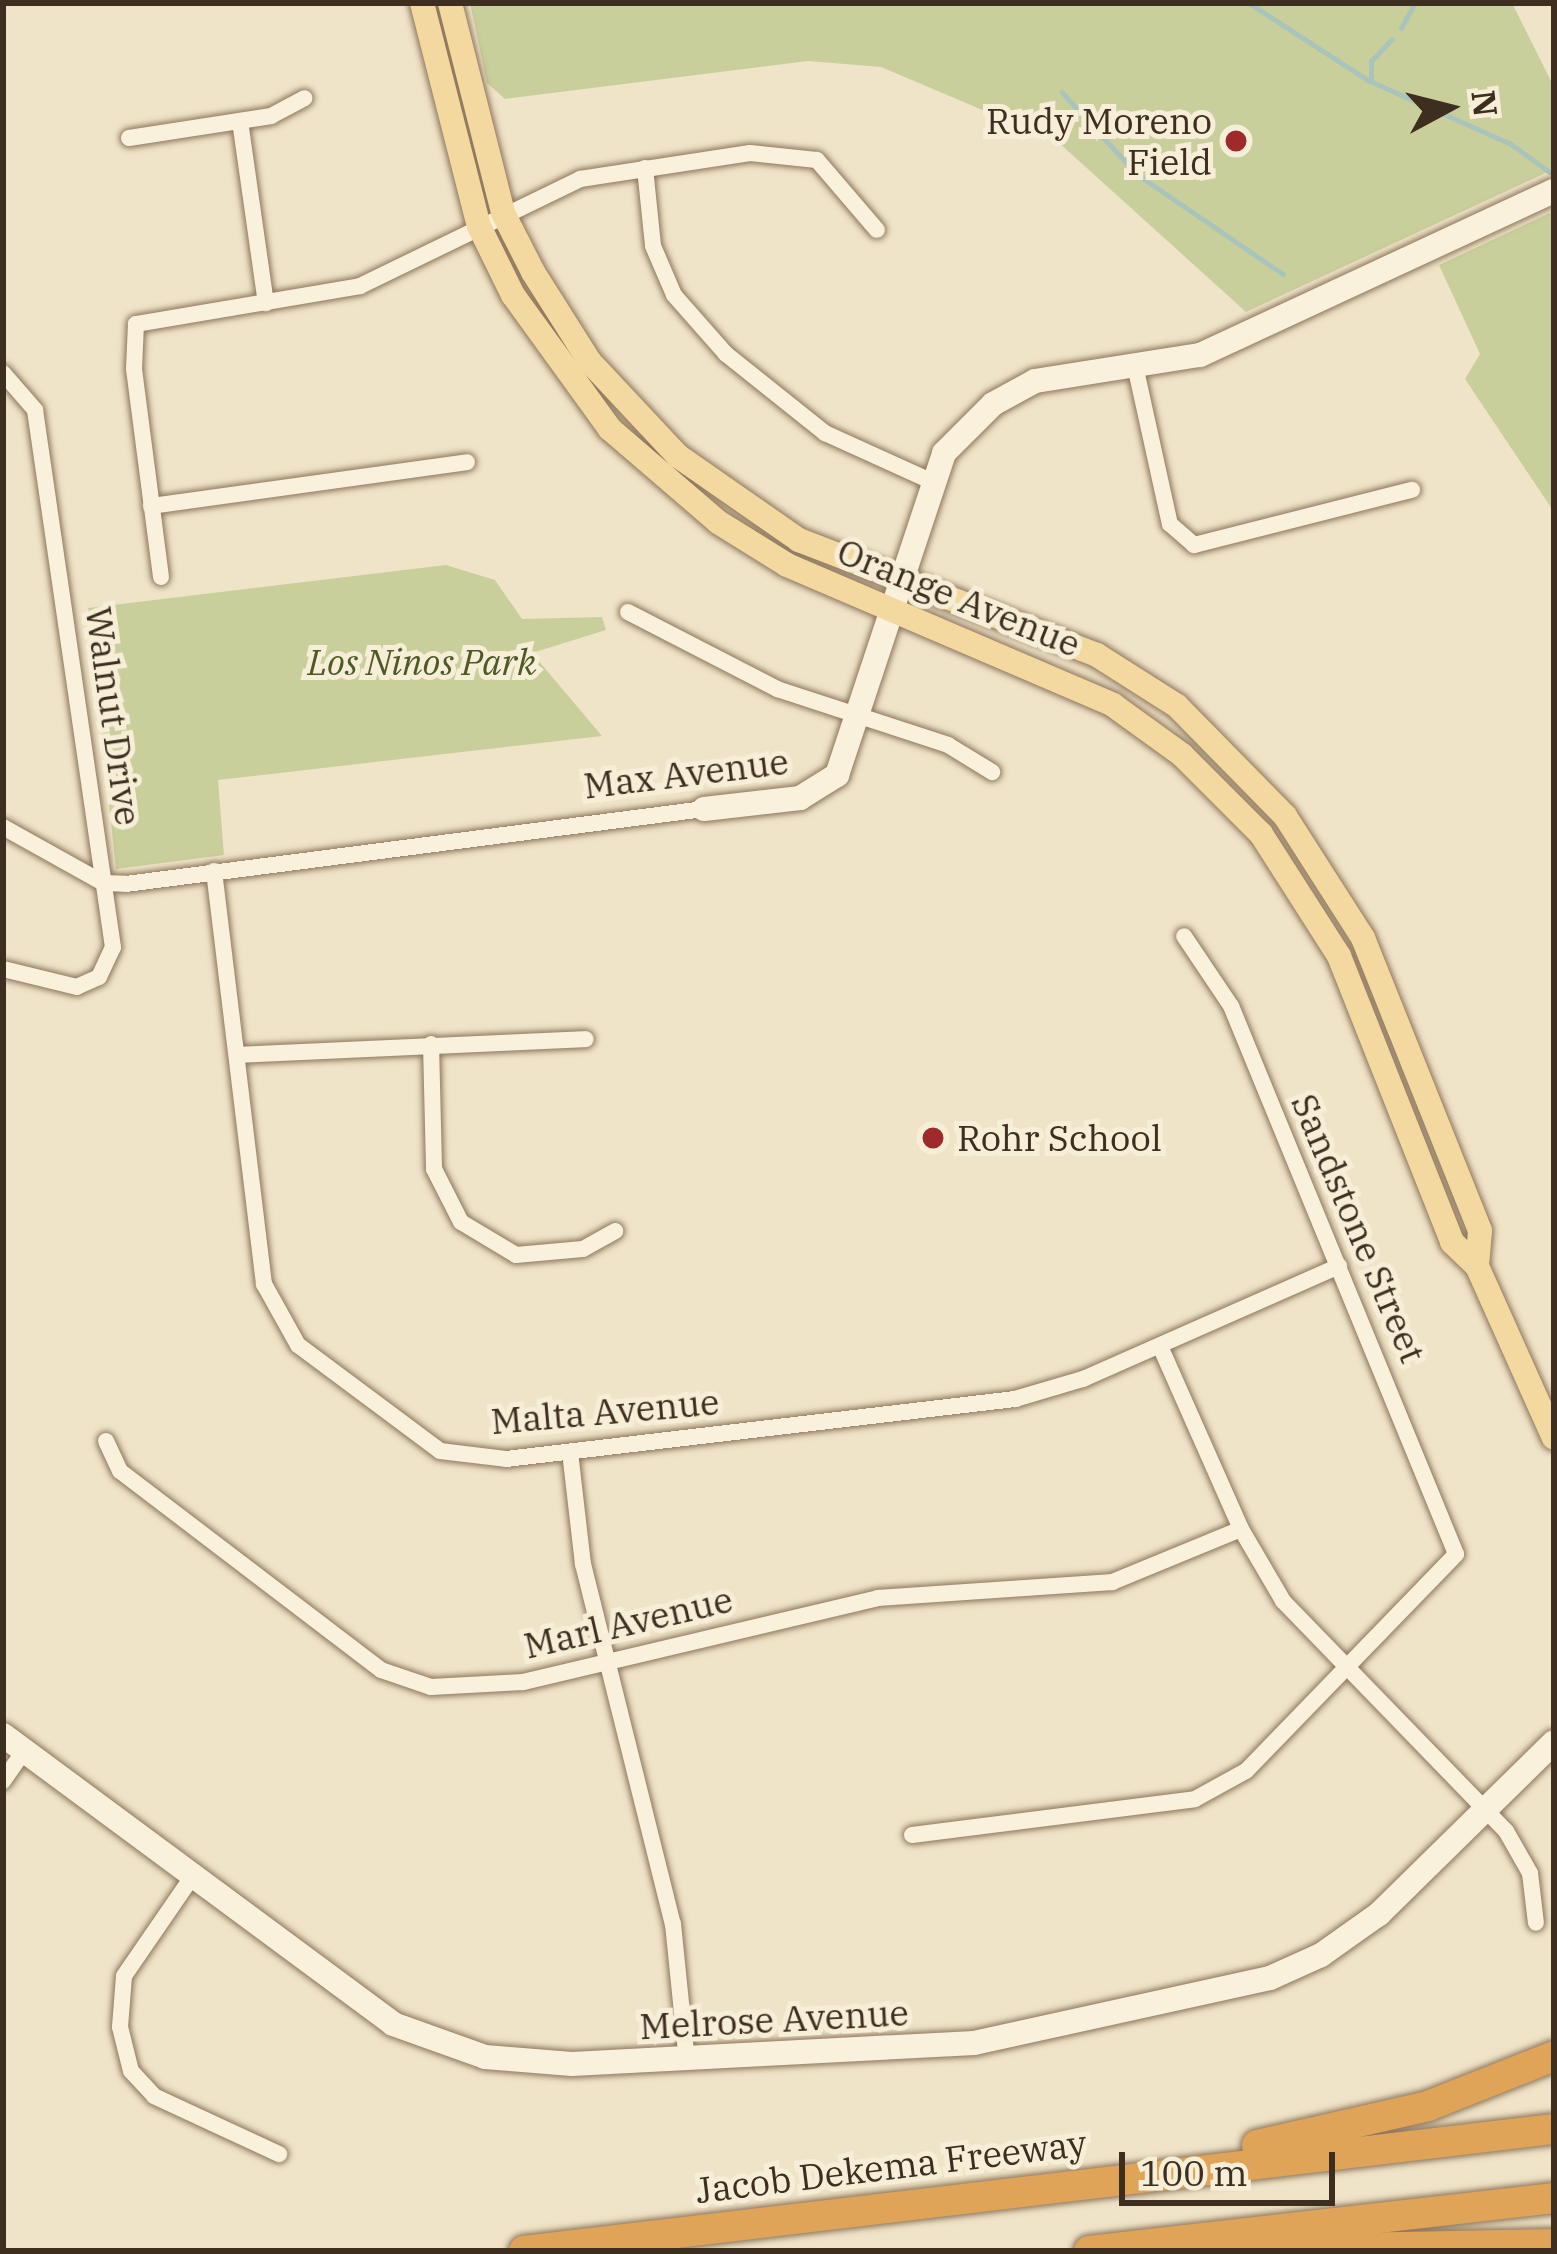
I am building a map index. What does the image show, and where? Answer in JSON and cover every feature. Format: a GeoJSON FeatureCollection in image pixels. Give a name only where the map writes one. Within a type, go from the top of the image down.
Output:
{"type":"FeatureCollection","features":[{"type":"Feature","properties":{"kind":"highway"},"geometry":{"type":"LineString","coordinates":[[1116,2177],[1428,2106],[1554,2056]]}},
{"type":"Feature","properties":{"kind":"highway","name":"Jacob Dekema Freeway"},"geometry":{"type":"LineString","coordinates":[[524,2251],[1554,2128]]}},
{"type":"Feature","properties":{"kind":"highway"},"geometry":{"type":"LineString","coordinates":[[1089,2251],[1554,2198]]}},
{"type":"Feature","properties":{"kind":"highway"},"geometry":{"type":"LineString","coordinates":[[1144,2251],[1554,2243]]}},
{"type":"Feature","properties":{"kind":"main road","name":"Orange Avenue"},"geometry":{"type":"LineString","coordinates":[[422,3],[478,226],[563,371],[662,479],[788,565],[1085,688],[1142,723],[1225,794],[1261,835],[1339,956],[1452,1242],[1477,1266],[1554,1438]]}},
{"type":"Feature","properties":{"kind":"main road","name":"Orange Avenue"},"geometry":{"type":"LineString","coordinates":[[450,3],[503,213],[590,362],[678,456],[799,540],[902,585],[1097,655],[1178,706],[1244,768],[1342,900],[1480,1231],[1477,1266]]}},
{"type":"Feature","properties":{"kind":"main road"},"geometry":{"type":"LineString","coordinates":[[1388,1081],[1415,1069]]}},
{"type":"Feature","properties":{"kind":"street"},"geometry":{"type":"LineString","coordinates":[[130,138],[240,121],[305,98]]}},
{"type":"Feature","properties":{"kind":"street"},"geometry":{"type":"LineString","coordinates":[[240,121],[266,303]]}},
{"type":"Feature","properties":{"kind":"street"},"geometry":{"type":"LineString","coordinates":[[161,577],[130,328],[136,324],[360,286],[580,179],[645,168],[784,151],[817,160],[877,230]]}},
{"type":"Feature","properties":{"kind":"street"},"geometry":{"type":"LineString","coordinates":[[645,168],[653,246],[669,283],[726,354],[826,433],[934,482]]}},
{"type":"Feature","properties":{"kind":"street","name":"Max Avenue"},"geometry":{"type":"LineString","coordinates":[[103,883],[704,809],[820,790],[837,775],[934,482],[951,445],[1007,394],[1035,381],[1136,370],[1238,339],[1554,190]]}},
{"type":"Feature","properties":{"kind":"street"},"geometry":{"type":"LineString","coordinates":[[1136,370],[1170,524],[1194,545],[1412,490]]}},
{"type":"Feature","properties":{"kind":"street","name":"Walnut Drive"},"geometry":{"type":"LineString","coordinates":[[3,373],[34,410],[113,947],[100,977],[68,988],[3,969]]}},
{"type":"Feature","properties":{"kind":"street"},"geometry":{"type":"LineString","coordinates":[[151,506],[467,461]]}},
{"type":"Feature","properties":{"kind":"street"},"geometry":{"type":"LineString","coordinates":[[628,612],[777,689],[948,745],[992,772]]}},
{"type":"Feature","properties":{"kind":"street"},"geometry":{"type":"LineString","coordinates":[[3,827],[103,883]]}},
{"type":"Feature","properties":{"kind":"street","name":"Malta Avenue"},"geometry":{"type":"LineString","coordinates":[[214,872],[264,1284],[290,1335],[440,1451],[506,1459],[1015,1399],[1160,1346],[1339,1266]]}},
{"type":"Feature","properties":{"kind":"street","name":"Sandstone Street"},"geometry":{"type":"LineString","coordinates":[[1184,936],[1231,1006],[1456,1554],[1346,1669]]}},
{"type":"Feature","properties":{"kind":"street"},"geometry":{"type":"LineString","coordinates":[[238,1055],[586,1039]]}},
{"type":"Feature","properties":{"kind":"street"},"geometry":{"type":"LineString","coordinates":[[431,1043],[434,1169],[461,1222],[516,1255],[584,1249],[615,1231]]}},
{"type":"Feature","properties":{"kind":"street"},"geometry":{"type":"LineString","coordinates":[[1160,1346],[1241,1528],[1292,1612],[1485,1810],[1530,1873],[1536,1923]]}},
{"type":"Feature","properties":{"kind":"street","name":"Marl Avenue"},"geometry":{"type":"LineString","coordinates":[[106,1441],[121,1471],[381,1670],[431,1687],[480,1690],[878,1598],[1112,1582],[1241,1528]]}},
{"type":"Feature","properties":{"kind":"street"},"geometry":{"type":"LineString","coordinates":[[570,1452],[583,1564],[675,1936],[688,2060]]}},
{"type":"Feature","properties":{"kind":"street"},"geometry":{"type":"LineString","coordinates":[[912,1835],[1195,1799],[1246,1771],[1346,1669]]}},
{"type":"Feature","properties":{"kind":"street","name":"Melrose Avenue"},"geometry":{"type":"LineString","coordinates":[[3,1735],[393,2024],[435,2044],[532,2063],[688,2060],[974,2043],[1270,1978],[1352,1936],[1554,1742]]}},
{"type":"Feature","properties":{"kind":"street"},"geometry":{"type":"LineString","coordinates":[[3,1781],[25,1750]]}},
{"type":"Feature","properties":{"kind":"street"},"geometry":{"type":"LineString","coordinates":[[192,1877],[124,1976],[120,2027],[131,2071],[154,2096],[279,2154]]}},
{"type":"Feature","properties":{"kind":"green space"},"geometry":{"type":"Polygon","coordinates":[[[470,3],[1512,3],[1554,87],[1554,169],[1246,312],[1058,142],[881,67],[808,61],[505,99],[487,83],[470,3]]]}},
{"type":"Feature","properties":{"kind":"green space"},"geometry":{"type":"Polygon","coordinates":[[[1554,211],[1554,512],[1465,379],[1480,354],[1439,265],[1554,211]]]}},
{"type":"Feature","properties":{"kind":"green space","name":"Los Ninos Park"},"geometry":{"type":"Polygon","coordinates":[[[446,565],[495,580],[522,619],[602,617],[606,630],[532,653],[602,736],[218,780],[224,855],[116,869],[88,608],[446,565]]]}},
{"type":"Feature","properties":{"kind":"waterway"},"geometry":{"type":"LineString","coordinates":[[1249,3],[1368,80],[1511,144],[1550,172]]}},
{"type":"Feature","properties":{"kind":"waterway"},"geometry":{"type":"LineString","coordinates":[[1401,28],[1415,3]]}},
{"type":"Feature","properties":{"kind":"waterway"},"geometry":{"type":"LineString","coordinates":[[1371,79],[1371,61],[1392,39]]}},
{"type":"Feature","properties":{"kind":"waterway"},"geometry":{"type":"LineString","coordinates":[[1062,92],[1137,174],[1283,274]]}},
{"type":"Feature","properties":{"kind":"place","name":"Rudy Moreno Field"},"geometry":{"type":"Point","coordinates":[1236,141]}},
{"type":"Feature","properties":{"kind":"place","name":"Rohr School"},"geometry":{"type":"Point","coordinates":[933,1138]}}]}
